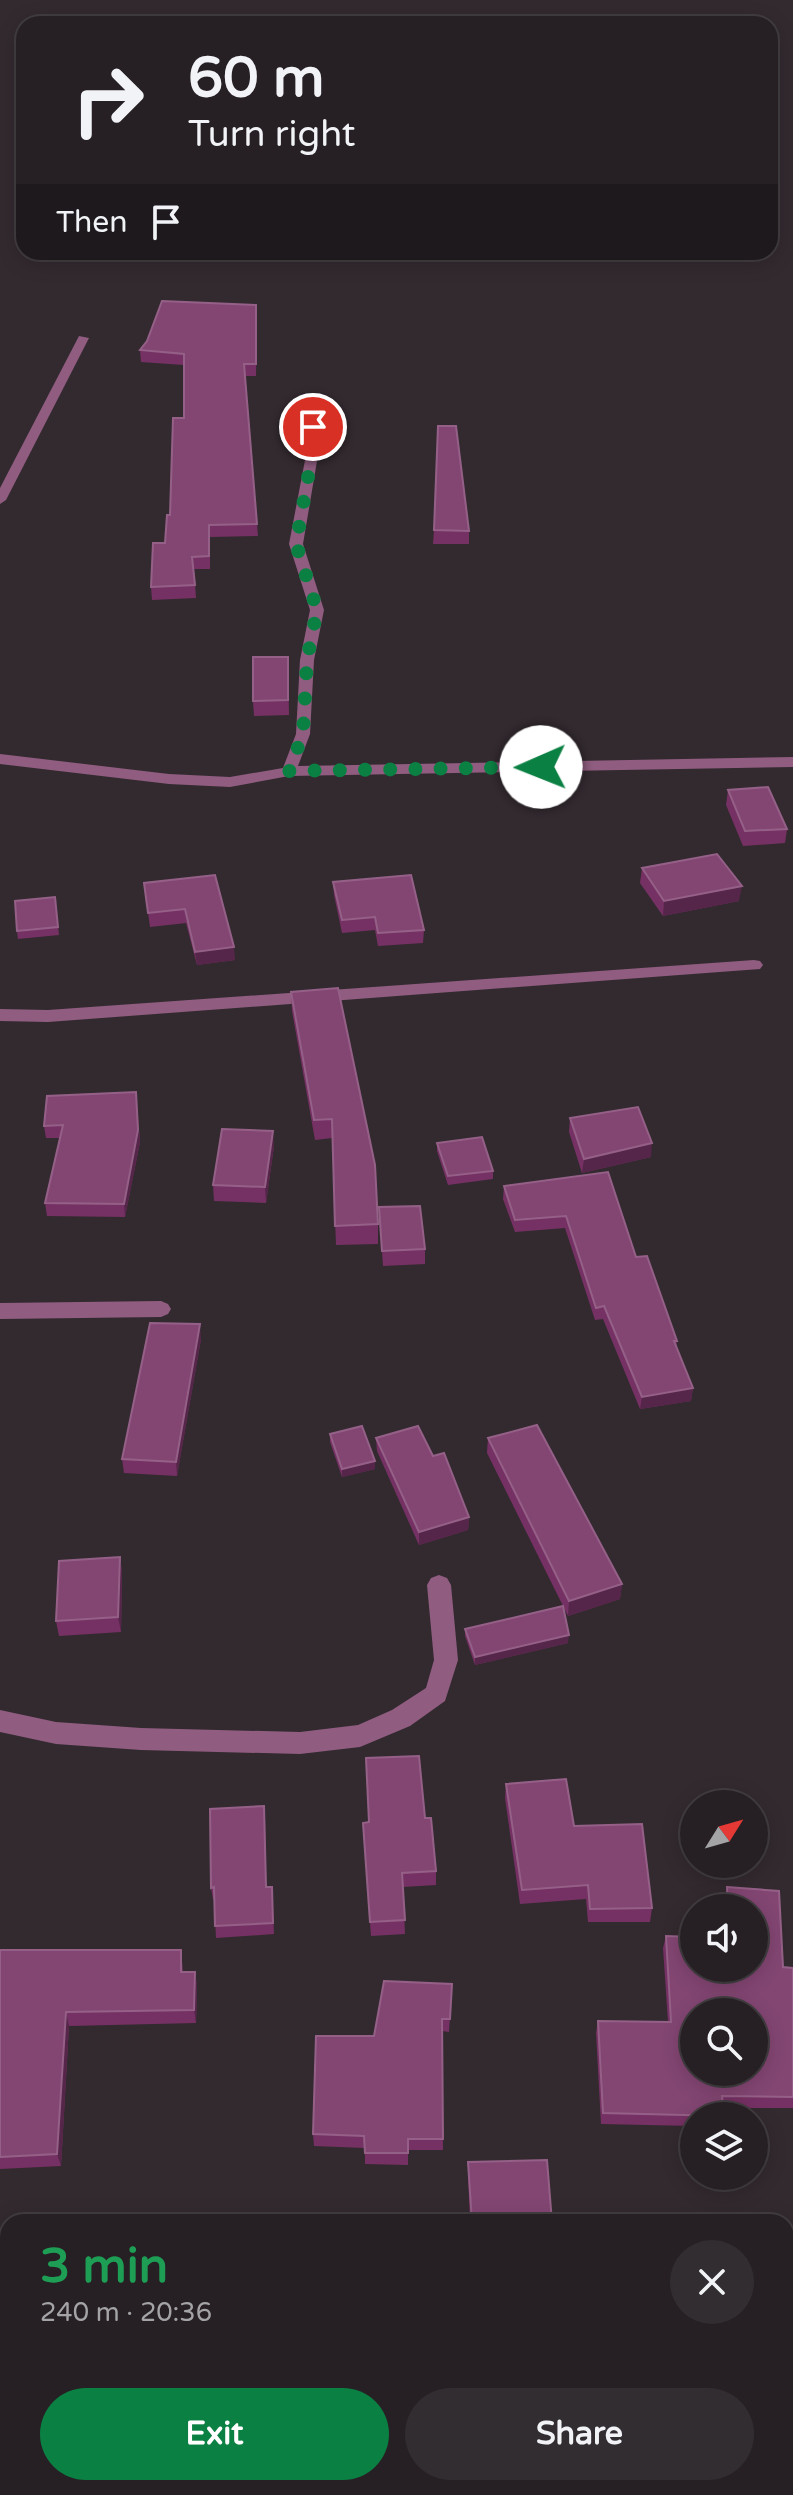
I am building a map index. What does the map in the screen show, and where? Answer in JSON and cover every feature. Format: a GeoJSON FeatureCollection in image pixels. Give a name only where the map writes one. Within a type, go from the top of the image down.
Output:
{"type":"FeatureCollection","features":[{"type":"Feature","properties":{"kind":"street"},"geometry":{"type":"LineString","coordinates":[[0,500],[83,338]]}},
{"type":"Feature","properties":{"kind":"street"},"geometry":{"type":"LineString","coordinates":[[289,771],[303,734],[307,660],[317,610],[296,544],[312,455],[313,427]]}},
{"type":"Feature","properties":{"kind":"street"},"geometry":{"type":"LineString","coordinates":[[0,759],[169,779],[230,782],[289,771],[793,762]]}},
{"type":"Feature","properties":{"kind":"street"},"geometry":{"type":"LineString","coordinates":[[0,1015],[63,1015],[754,965]]}},
{"type":"Feature","properties":{"kind":"street"},"geometry":{"type":"LineString","coordinates":[[0,1311],[161,1309]]}},
{"type":"Feature","properties":{"kind":"street"},"geometry":{"type":"LineString","coordinates":[[0,1721],[56,1733],[141,1739],[300,1743],[360,1736],[401,1718],[436,1694],[446,1660],[439,1585]]}},
{"type":"Feature","properties":{"kind":"building"},"geometry":{"type":"Polygon","coordinates":[[[162,301],[256,305],[256,364],[244,364],[257,524],[209,525],[209,556],[192,557],[195,585],[151,587],[153,543],[165,543],[167,515],[170,515],[173,418],[184,418],[184,354],[140,350],[147,341],[162,301]]]}},
{"type":"Feature","properties":{"kind":"building"},"geometry":{"type":"Polygon","coordinates":[[[438,426],[456,426],[469,531],[434,530],[438,426]]]}},
{"type":"Feature","properties":{"kind":"building"},"geometry":{"type":"Polygon","coordinates":[[[253,657],[288,657],[288,700],[253,701],[253,657]]]}},
{"type":"Feature","properties":{"kind":"building"},"geometry":{"type":"Polygon","coordinates":[[[768,787],[787,829],[745,831],[728,790],[768,787]]]}},
{"type":"Feature","properties":{"kind":"building"},"geometry":{"type":"Polygon","coordinates":[[[717,854],[742,886],[664,901],[642,868],[717,854]]]}},
{"type":"Feature","properties":{"kind":"building"},"geometry":{"type":"Polygon","coordinates":[[[215,875],[234,947],[195,952],[185,909],[148,913],[144,883],[215,875]]]}},
{"type":"Feature","properties":{"kind":"building"},"geometry":{"type":"Polygon","coordinates":[[[411,875],[424,930],[378,933],[375,917],[342,920],[333,882],[411,875]]]}},
{"type":"Feature","properties":{"kind":"building"},"geometry":{"type":"Polygon","coordinates":[[[55,897],[58,927],[17,931],[15,901],[55,897]]]}},
{"type":"Feature","properties":{"kind":"building"},"geometry":{"type":"Polygon","coordinates":[[[338,988],[375,1165],[378,1224],[335,1226],[332,1119],[314,1120],[291,992],[338,988]]]}},
{"type":"Feature","properties":{"kind":"building"},"geometry":{"type":"Polygon","coordinates":[[[136,1092],[138,1130],[124,1204],[45,1203],[63,1125],[44,1126],[47,1096],[136,1092]]]}},
{"type":"Feature","properties":{"kind":"building"},"geometry":{"type":"Polygon","coordinates":[[[638,1107],[652,1143],[584,1159],[570,1118],[638,1107]]]}},
{"type":"Feature","properties":{"kind":"building"},"geometry":{"type":"Polygon","coordinates":[[[222,1129],[273,1131],[265,1187],[213,1185],[222,1129]]]}},
{"type":"Feature","properties":{"kind":"building"},"geometry":{"type":"Polygon","coordinates":[[[482,1137],[493,1171],[448,1176],[437,1143],[482,1137]]]}},
{"type":"Feature","properties":{"kind":"building"},"geometry":{"type":"Polygon","coordinates":[[[608,1172],[636,1257],[647,1256],[677,1341],[674,1341],[693,1388],[642,1397],[604,1306],[596,1308],[566,1216],[515,1220],[504,1186],[608,1172]]]}},
{"type":"Feature","properties":{"kind":"building"},"geometry":{"type":"Polygon","coordinates":[[[420,1206],[425,1249],[382,1251],[379,1207],[420,1206]]]}},
{"type":"Feature","properties":{"kind":"building"},"geometry":{"type":"Polygon","coordinates":[[[150,1323],[200,1324],[176,1462],[122,1459],[150,1323]]]}},
{"type":"Feature","properties":{"kind":"building"},"geometry":{"type":"Polygon","coordinates":[[[537,1425],[622,1584],[569,1601],[488,1438],[537,1425]]]}},
{"type":"Feature","properties":{"kind":"building"},"geometry":{"type":"Polygon","coordinates":[[[362,1426],[375,1461],[342,1469],[330,1434],[362,1426]]]}},
{"type":"Feature","properties":{"kind":"building"},"geometry":{"type":"Polygon","coordinates":[[[418,1426],[433,1456],[444,1453],[469,1517],[419,1532],[376,1438],[418,1426]]]}},
{"type":"Feature","properties":{"kind":"building"},"geometry":{"type":"Polygon","coordinates":[[[120,1557],[118,1617],[56,1621],[59,1561],[120,1557]]]}},
{"type":"Feature","properties":{"kind":"building"},"geometry":{"type":"Polygon","coordinates":[[[563,1606],[569,1635],[475,1657],[465,1629],[563,1606]]]}},
{"type":"Feature","properties":{"kind":"building"},"geometry":{"type":"Polygon","coordinates":[[[419,1756],[425,1818],[431,1818],[436,1871],[402,1873],[405,1920],[370,1922],[363,1823],[369,1822],[366,1758],[419,1756]]]}},
{"type":"Feature","properties":{"kind":"building"},"geometry":{"type":"Polygon","coordinates":[[[566,1779],[574,1826],[642,1824],[652,1908],[590,1909],[588,1885],[522,1890],[506,1784],[566,1779]]]}},
{"type":"Feature","properties":{"kind":"building"},"geometry":{"type":"Polygon","coordinates":[[[264,1806],[266,1887],[272,1887],[273,1923],[215,1926],[210,1809],[264,1806]]]}},
{"type":"Feature","properties":{"kind":"building"},"geometry":{"type":"Polygon","coordinates":[[[727,1887],[779,1891],[783,1967],[793,1968],[793,2097],[722,2096],[723,2102],[680,2102],[680,2115],[603,2113],[598,2021],[671,2022],[666,1936],[680,1936],[680,1982],[768,1982],[768,1894],[727,1894],[727,1887]]]}},
{"type":"Feature","properties":{"kind":"building"},"geometry":{"type":"Polygon","coordinates":[[[0,1950],[181,1950],[181,1972],[195,1972],[194,2010],[66,2012],[57,2154],[0,2157],[0,1950]]]}},
{"type":"Feature","properties":{"kind":"building"},"geometry":{"type":"Polygon","coordinates":[[[384,1981],[452,1984],[450,2019],[442,2019],[443,2139],[408,2139],[408,2153],[365,2153],[364,2136],[313,2134],[316,2036],[374,2036],[384,1981]]]}},
{"type":"Feature","properties":{"kind":"building"},"geometry":{"type":"Polygon","coordinates":[[[547,2160],[551,2214],[471,2214],[468,2162],[547,2160]]]}},
{"type":"Feature","properties":{"kind":"route"},"geometry":{"type":"LineString","coordinates":[[313,427],[312,455],[296,544],[317,610],[307,660],[303,734],[289,771],[541,767]]}}]}
